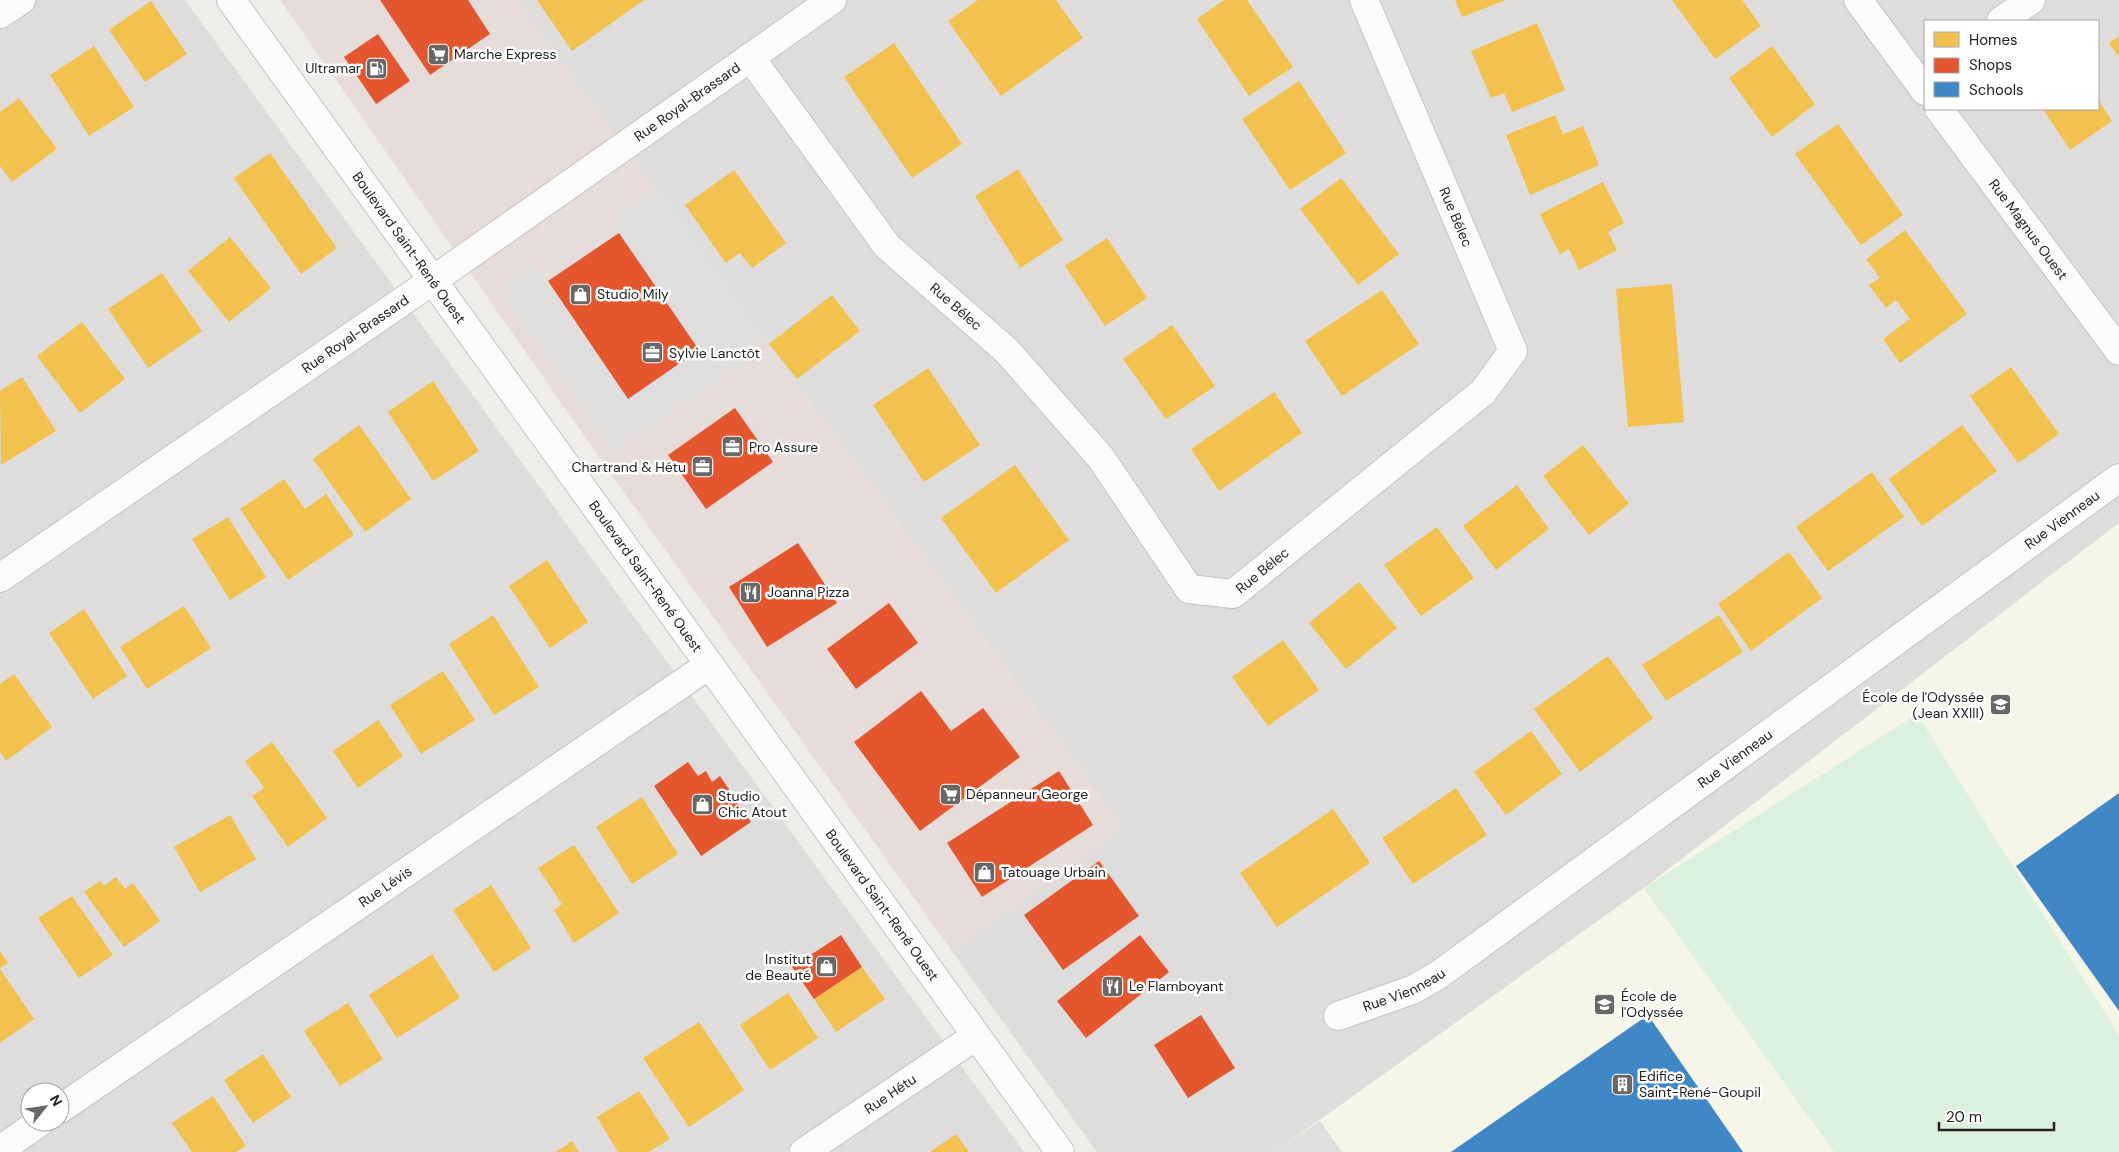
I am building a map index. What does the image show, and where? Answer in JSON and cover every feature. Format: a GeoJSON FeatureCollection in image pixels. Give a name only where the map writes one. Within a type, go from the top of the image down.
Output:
{"type":"FeatureCollection","features":[{"type":"Feature","properties":{"kind":"street"},"geometry":{"type":"LineString","coordinates":[[0,14],[21,0]]}},
{"type":"Feature","properties":{"kind":"street","name":"Boulevard Saint-René Ouest"},"geometry":{"type":"LineString","coordinates":[[231,0],[1060,1152]]}},
{"type":"Feature","properties":{"kind":"street","name":"Rue Royal-Brassard"},"geometry":{"type":"LineString","coordinates":[[0,578],[432,281],[832,0]]}},
{"type":"Feature","properties":{"kind":"street","name":"Rue Bélec"},"geometry":{"type":"LineString","coordinates":[[750,57],[887,246],[1006,351],[1101,458],[1189,589],[1233,594],[1484,392],[1513,351],[1364,0]]}},
{"type":"Feature","properties":{"kind":"street"},"geometry":{"type":"LineString","coordinates":[[1858,0],[1923,83]]}},
{"type":"Feature","properties":{"kind":"street"},"geometry":{"type":"LineString","coordinates":[[2003,20],[2031,0]]}},
{"type":"Feature","properties":{"kind":"street","name":"Rue Magnus Ouest"},"geometry":{"type":"LineString","coordinates":[[1940,110],[2119,351]]}},
{"type":"Feature","properties":{"kind":"street","name":"Rue Vienneau"},"geometry":{"type":"LineString","coordinates":[[1338,1016],[1412,990],[1437,976],[2119,478]]}},
{"type":"Feature","properties":{"kind":"street","name":"Rue Lévis"},"geometry":{"type":"LineString","coordinates":[[70,1102],[709,665]]}},
{"type":"Feature","properties":{"kind":"street","name":"Rue Hétu"},"geometry":{"type":"LineString","coordinates":[[804,1152],[976,1036]]}},
{"type":"Feature","properties":{"kind":"street"},"geometry":{"type":"LineString","coordinates":[[0,1150],[26,1132]]}},
{"type":"Feature","properties":{"kind":"shaded area"},"geometry":{"type":"Polygon","coordinates":[[[0,0],[185,0],[1024,1152],[0,1152],[0,0]]]}},
{"type":"Feature","properties":{"kind":"shaded area"},"geometry":{"type":"Polygon","coordinates":[[[280,0],[514,0],[1122,827],[951,950],[603,463],[280,0]]]}},
{"type":"Feature","properties":{"kind":"shaded area"},"geometry":{"type":"Polygon","coordinates":[[[514,0],[2119,0],[2119,523],[1644,888],[1275,1152],[1097,1152],[951,950],[1122,827],[514,0]]]}},
{"type":"Feature","properties":{"kind":"shaded area"},"geometry":{"type":"Polygon","coordinates":[[[657,186],[761,335],[758,354],[614,454],[497,288],[533,261],[628,399],[699,350],[619,233],[612,215],[657,186]]]}},
{"type":"Feature","properties":{"kind":"shaded area","name":"École de l'Odyssée (Jean XXIII)"},"geometry":{"type":"Polygon","coordinates":[[[2119,523],[2119,1152],[1275,1152],[1644,888],[2119,523]]]}},
{"type":"Feature","properties":{"kind":"shaded area"},"geometry":{"type":"Polygon","coordinates":[[[1320,1121],[1342,1152],[1275,1152],[1320,1121]]]}},
{"type":"Feature","properties":{"kind":"green space","name":"École de l'Odyssée (Jean XXIII)"},"geometry":{"type":"Polygon","coordinates":[[[1917,714],[2119,1035],[2119,1152],[1834,1152],[1644,888],[1917,714]]]}},
{"type":"Feature","properties":{"kind":"building: Homes"},"geometry":{"type":"Polygon","coordinates":[[[537,0],[644,0],[572,51],[537,0]]]}},
{"type":"Feature","properties":{"kind":"building: Homes"},"geometry":{"type":"Polygon","coordinates":[[[978,0],[1056,0],[1083,38],[1001,96],[948,21],[978,0]]]}},
{"type":"Feature","properties":{"kind":"building: Homes"},"geometry":{"type":"Polygon","coordinates":[[[1224,0],[1247,0],[1293,67],[1249,96],[1197,19],[1224,0]]]}},
{"type":"Feature","properties":{"kind":"building: Homes"},"geometry":{"type":"Polygon","coordinates":[[[1455,0],[1506,0],[1462,17],[1455,0]]]}},
{"type":"Feature","properties":{"kind":"building: Homes"},"geometry":{"type":"Polygon","coordinates":[[[1672,0],[1742,0],[1761,26],[1715,59],[1672,0]]]}},
{"type":"Feature","properties":{"kind":"building: Homes"},"geometry":{"type":"Polygon","coordinates":[[[151,1],[187,54],[145,82],[109,30],[151,1]]]}},
{"type":"Feature","properties":{"kind":"building: Homes"},"geometry":{"type":"Polygon","coordinates":[[[1537,23],[1565,90],[1512,112],[1504,93],[1491,98],[1471,51],[1537,23]]]}},
{"type":"Feature","properties":{"kind":"building: Homes"},"geometry":{"type":"Polygon","coordinates":[[[2119,36],[2119,57],[2109,43],[2119,36]]]}},
{"type":"Feature","properties":{"kind":"building: Homes"},"geometry":{"type":"Polygon","coordinates":[[[894,43],[962,144],[912,178],[844,77],[894,43]]]}},
{"type":"Feature","properties":{"kind":"building: Homes"},"geometry":{"type":"Polygon","coordinates":[[[94,46],[134,107],[89,136],[50,75],[94,46]]]}},
{"type":"Feature","properties":{"kind":"building: Homes"},"geometry":{"type":"Polygon","coordinates":[[[1772,46],[1815,104],[1772,137],[1729,78],[1772,46]]]}},
{"type":"Feature","properties":{"kind":"building: Homes"},"geometry":{"type":"Polygon","coordinates":[[[1299,81],[1346,153],[1290,190],[1242,119],[1299,81]]]}},
{"type":"Feature","properties":{"kind":"building: Homes"},"geometry":{"type":"Polygon","coordinates":[[[19,98],[57,149],[12,182],[0,166],[0,112],[19,98]]]}},
{"type":"Feature","properties":{"kind":"building: Homes"},"geometry":{"type":"Polygon","coordinates":[[[2099,101],[2112,121],[2070,150],[2044,110],[2099,110],[2099,101]]]}},
{"type":"Feature","properties":{"kind":"building: Homes"},"geometry":{"type":"Polygon","coordinates":[[[1555,115],[1563,134],[1583,126],[1599,165],[1530,195],[1506,135],[1555,115]]]}},
{"type":"Feature","properties":{"kind":"building: Homes"},"geometry":{"type":"Polygon","coordinates":[[[1838,124],[1903,215],[1861,245],[1795,154],[1838,124]]]}},
{"type":"Feature","properties":{"kind":"building: Homes"},"geometry":{"type":"Polygon","coordinates":[[[270,153],[337,248],[301,274],[234,178],[270,153]]]}},
{"type":"Feature","properties":{"kind":"building: Homes"},"geometry":{"type":"Polygon","coordinates":[[[1018,169],[1063,240],[1020,268],[975,196],[1018,169]]]}},
{"type":"Feature","properties":{"kind":"building: Homes"},"geometry":{"type":"Polygon","coordinates":[[[734,170],[786,243],[752,268],[740,253],[726,263],[685,205],[734,170]]]}},
{"type":"Feature","properties":{"kind":"building: Homes"},"geometry":{"type":"Polygon","coordinates":[[[1341,178],[1399,254],[1358,285],[1300,209],[1341,178]]]}},
{"type":"Feature","properties":{"kind":"building: Homes"},"geometry":{"type":"Polygon","coordinates":[[[1603,182],[1624,223],[1608,232],[1617,250],[1579,270],[1569,249],[1560,254],[1540,214],[1603,182]]]}},
{"type":"Feature","properties":{"kind":"building: Homes"},"geometry":{"type":"Polygon","coordinates":[[[1905,230],[1967,314],[1900,363],[1883,339],[1910,319],[1896,300],[1886,308],[1869,285],[1880,278],[1866,259],[1905,230]]]}},
{"type":"Feature","properties":{"kind":"building: Homes"},"geometry":{"type":"Polygon","coordinates":[[[230,237],[271,288],[229,322],[188,271],[230,237]]]}},
{"type":"Feature","properties":{"kind":"building: Homes"},"geometry":{"type":"Polygon","coordinates":[[[1107,238],[1147,298],[1105,326],[1065,266],[1107,238]]]}},
{"type":"Feature","properties":{"kind":"building: Homes"},"geometry":{"type":"Polygon","coordinates":[[[162,273],[202,331],[148,368],[108,309],[162,273]]]}},
{"type":"Feature","properties":{"kind":"building: Homes"},"geometry":{"type":"Polygon","coordinates":[[[1672,284],[1684,422],[1628,427],[1616,289],[1672,284]]]}},
{"type":"Feature","properties":{"kind":"building: Homes"},"geometry":{"type":"Polygon","coordinates":[[[1382,290],[1419,344],[1342,396],[1305,341],[1382,290]]]}},
{"type":"Feature","properties":{"kind":"building: Homes"},"geometry":{"type":"Polygon","coordinates":[[[832,295],[860,331],[797,379],[769,344],[832,295]]]}},
{"type":"Feature","properties":{"kind":"building: Homes"},"geometry":{"type":"Polygon","coordinates":[[[82,322],[125,379],[80,413],[37,356],[82,322]]]}},
{"type":"Feature","properties":{"kind":"building: Homes"},"geometry":{"type":"Polygon","coordinates":[[[1172,325],[1215,386],[1166,419],[1123,359],[1172,325]]]}},
{"type":"Feature","properties":{"kind":"building: Homes"},"geometry":{"type":"Polygon","coordinates":[[[2011,367],[2059,434],[2018,463],[1970,396],[2011,367]]]}},
{"type":"Feature","properties":{"kind":"building: Homes"},"geometry":{"type":"Polygon","coordinates":[[[928,368],[980,445],[924,482],[873,405],[928,368]]]}},
{"type":"Feature","properties":{"kind":"building: Homes"},"geometry":{"type":"Polygon","coordinates":[[[22,377],[56,431],[1,465],[0,391],[22,377]]]}},
{"type":"Feature","properties":{"kind":"building: Homes"},"geometry":{"type":"Polygon","coordinates":[[[433,381],[479,451],[433,481],[388,412],[433,381]]]}},
{"type":"Feature","properties":{"kind":"building: Homes"},"geometry":{"type":"Polygon","coordinates":[[[1274,392],[1302,433],[1219,491],[1191,449],[1274,392]]]}},
{"type":"Feature","properties":{"kind":"building: Homes"},"geometry":{"type":"Polygon","coordinates":[[[359,425],[411,499],[365,532],[313,459],[359,425]]]}},
{"type":"Feature","properties":{"kind":"building: Homes"},"geometry":{"type":"Polygon","coordinates":[[[1962,425],[1997,471],[1922,526],[1889,479],[1962,425]]]}},
{"type":"Feature","properties":{"kind":"building: Homes"},"geometry":{"type":"Polygon","coordinates":[[[1583,445],[1629,504],[1589,535],[1543,476],[1583,445]]]}},
{"type":"Feature","properties":{"kind":"building: Homes"},"geometry":{"type":"Polygon","coordinates":[[[1015,465],[1069,540],[996,593],[941,518],[1015,465]]]}},
{"type":"Feature","properties":{"kind":"building: Homes"},"geometry":{"type":"Polygon","coordinates":[[[1872,472],[1904,517],[1828,571],[1796,527],[1872,472]]]}},
{"type":"Feature","properties":{"kind":"building: Homes"},"geometry":{"type":"Polygon","coordinates":[[[284,479],[305,509],[326,494],[354,535],[288,580],[240,509],[284,479]]]}},
{"type":"Feature","properties":{"kind":"building: Homes"},"geometry":{"type":"Polygon","coordinates":[[[1517,485],[1549,529],[1496,570],[1463,526],[1517,485]]]}},
{"type":"Feature","properties":{"kind":"building: Homes"},"geometry":{"type":"Polygon","coordinates":[[[228,517],[266,577],[230,600],[192,539],[228,517]]]}},
{"type":"Feature","properties":{"kind":"building: Homes"},"geometry":{"type":"Polygon","coordinates":[[[1437,527],[1474,578],[1421,616],[1384,565],[1437,527]]]}},
{"type":"Feature","properties":{"kind":"building: Homes"},"geometry":{"type":"Polygon","coordinates":[[[1789,552],[1822,598],[1751,651],[1718,604],[1789,552]]]}},
{"type":"Feature","properties":{"kind":"building: Homes"},"geometry":{"type":"Polygon","coordinates":[[[547,560],[588,622],[550,648],[509,586],[547,560]]]}},
{"type":"Feature","properties":{"kind":"building: Homes"},"geometry":{"type":"Polygon","coordinates":[[[1359,582],[1397,628],[1346,669],[1309,623],[1359,582]]]}},
{"type":"Feature","properties":{"kind":"building: Homes"},"geometry":{"type":"Polygon","coordinates":[[[184,606],[211,648],[147,689],[120,647],[184,606]]]}},
{"type":"Feature","properties":{"kind":"building: Homes"},"geometry":{"type":"Polygon","coordinates":[[[84,609],[127,676],[93,699],[49,633],[84,609]]]}},
{"type":"Feature","properties":{"kind":"building: Homes"},"geometry":{"type":"Polygon","coordinates":[[[493,615],[539,687],[494,715],[449,644],[493,615]]]}},
{"type":"Feature","properties":{"kind":"building: Homes"},"geometry":{"type":"Polygon","coordinates":[[[1719,615],[1743,652],[1666,701],[1642,665],[1719,615]]]}},
{"type":"Feature","properties":{"kind":"building: Homes"},"geometry":{"type":"Polygon","coordinates":[[[1283,640],[1319,690],[1268,726],[1232,677],[1283,640]]]}},
{"type":"Feature","properties":{"kind":"building: Homes"},"geometry":{"type":"Polygon","coordinates":[[[1608,656],[1653,718],[1580,772],[1534,709],[1608,656]]]}},
{"type":"Feature","properties":{"kind":"building: Homes"},"geometry":{"type":"Polygon","coordinates":[[[443,671],[475,720],[421,754],[390,705],[443,671]]]}},
{"type":"Feature","properties":{"kind":"building: Homes"},"geometry":{"type":"Polygon","coordinates":[[[14,674],[52,727],[6,761],[0,752],[0,684],[14,674]]]}},
{"type":"Feature","properties":{"kind":"building: Homes"},"geometry":{"type":"Polygon","coordinates":[[[378,720],[403,756],[358,788],[333,751],[378,720]]]}},
{"type":"Feature","properties":{"kind":"building: Homes"},"geometry":{"type":"Polygon","coordinates":[[[1531,731],[1562,774],[1506,815],[1474,772],[1531,731]]]}},
{"type":"Feature","properties":{"kind":"building: Homes"},"geometry":{"type":"Polygon","coordinates":[[[272,742],[327,818],[288,847],[252,796],[264,788],[245,761],[272,742]]]}},
{"type":"Feature","properties":{"kind":"building: Homes"},"geometry":{"type":"Polygon","coordinates":[[[1456,788],[1487,835],[1413,884],[1382,838],[1456,788]]]}},
{"type":"Feature","properties":{"kind":"building: Homes"},"geometry":{"type":"Polygon","coordinates":[[[642,797],[678,854],[632,884],[596,827],[642,797]]]}},
{"type":"Feature","properties":{"kind":"building: Homes"},"geometry":{"type":"Polygon","coordinates":[[[1333,809],[1370,863],[1277,927],[1240,873],[1333,809]]]}},
{"type":"Feature","properties":{"kind":"building: Homes"},"geometry":{"type":"Polygon","coordinates":[[[230,815],[256,859],[200,892],[174,847],[230,815]]]}},
{"type":"Feature","properties":{"kind":"building: Homes"},"geometry":{"type":"Polygon","coordinates":[[[574,845],[619,913],[574,943],[554,910],[562,904],[538,868],[574,845]]]}},
{"type":"Feature","properties":{"kind":"building: Homes"},"geometry":{"type":"Polygon","coordinates":[[[116,877],[125,889],[133,883],[160,921],[124,947],[84,892],[100,881],[104,886],[116,877]]]}},
{"type":"Feature","properties":{"kind":"building: Homes"},"geometry":{"type":"Polygon","coordinates":[[[491,885],[531,948],[494,972],[453,910],[491,885]]]}},
{"type":"Feature","properties":{"kind":"building: Homes"},"geometry":{"type":"Polygon","coordinates":[[[72,896],[113,955],[79,978],[38,918],[72,896]]]}},
{"type":"Feature","properties":{"kind":"building: Homes"},"geometry":{"type":"Polygon","coordinates":[[[0,951],[8,963],[0,968],[0,951]]]}},
{"type":"Feature","properties":{"kind":"building: Homes"},"geometry":{"type":"Polygon","coordinates":[[[432,954],[460,998],[397,1038],[369,995],[432,954]]]}},
{"type":"Feature","properties":{"kind":"building: Homes"},"geometry":{"type":"Polygon","coordinates":[[[862,967],[885,999],[836,1032],[814,999],[862,967]]]}},
{"type":"Feature","properties":{"kind":"building: Homes"},"geometry":{"type":"Polygon","coordinates":[[[0,969],[34,1019],[0,1043],[0,969]]]}},
{"type":"Feature","properties":{"kind":"building: Homes"},"geometry":{"type":"Polygon","coordinates":[[[788,993],[818,1038],[770,1070],[740,1025],[788,993]]]}},
{"type":"Feature","properties":{"kind":"building: Homes"},"geometry":{"type":"Polygon","coordinates":[[[348,1003],[383,1059],[340,1086],[304,1031],[348,1003]]]}},
{"type":"Feature","properties":{"kind":"building: Homes"},"geometry":{"type":"Polygon","coordinates":[[[699,1022],[744,1090],[689,1127],[643,1058],[699,1022]]]}},
{"type":"Feature","properties":{"kind":"building: Homes"},"geometry":{"type":"Polygon","coordinates":[[[263,1054],[291,1097],[253,1123],[224,1080],[263,1054]]]}},
{"type":"Feature","properties":{"kind":"building: Homes"},"geometry":{"type":"Polygon","coordinates":[[[639,1091],[670,1139],[649,1152],[618,1152],[597,1117],[639,1091]]]}},
{"type":"Feature","properties":{"kind":"building: Homes"},"geometry":{"type":"Polygon","coordinates":[[[213,1096],[246,1146],[236,1152],[192,1152],[172,1123],[213,1096]]]}},
{"type":"Feature","properties":{"kind":"building: Homes"},"geometry":{"type":"Polygon","coordinates":[[[956,1134],[969,1152],[930,1152],[956,1134]]]}},
{"type":"Feature","properties":{"kind":"building: Homes"},"geometry":{"type":"Polygon","coordinates":[[[572,1141],[579,1152],[556,1152],[572,1141]]]}},
{"type":"Feature","properties":{"kind":"building: Shops","name":"Marche Express"},"geometry":{"type":"Polygon","coordinates":[[[380,0],[468,0],[490,34],[430,75],[380,0]]]}},
{"type":"Feature","properties":{"kind":"building: Shops"},"geometry":{"type":"Polygon","coordinates":[[[378,34],[410,81],[376,104],[344,57],[378,34]]]}},
{"type":"Feature","properties":{"kind":"building: Shops"},"geometry":{"type":"Polygon","coordinates":[[[619,233],[699,350],[628,399],[548,281],[619,233]]]}},
{"type":"Feature","properties":{"kind":"building: Shops"},"geometry":{"type":"Polygon","coordinates":[[[735,408],[773,462],[706,509],[668,455],[735,408]]]}},
{"type":"Feature","properties":{"kind":"building: Shops"},"geometry":{"type":"Polygon","coordinates":[[[798,543],[837,603],[767,647],[729,587],[798,543]]]}},
{"type":"Feature","properties":{"kind":"building: Shops"},"geometry":{"type":"Polygon","coordinates":[[[889,603],[918,643],[856,689],[827,649],[889,603]]]}},
{"type":"Feature","properties":{"kind":"building: Shops"},"geometry":{"type":"Polygon","coordinates":[[[921,691],[951,731],[983,708],[1020,757],[920,831],[854,742],[921,691]]]}},
{"type":"Feature","properties":{"kind":"building: Shops","name":"Studio Chic Atout"},"geometry":{"type":"Polygon","coordinates":[[[688,762],[698,776],[706,771],[712,782],[720,776],[751,822],[701,856],[654,786],[688,762]]]}},
{"type":"Feature","properties":{"kind":"building: Shops"},"geometry":{"type":"Polygon","coordinates":[[[1059,771],[1093,825],[982,897],[947,843],[1059,771]]]}},
{"type":"Feature","properties":{"kind":"building: Shops"},"geometry":{"type":"Polygon","coordinates":[[[1099,861],[1139,916],[1063,970],[1024,915],[1099,861]]]}},
{"type":"Feature","properties":{"kind":"building: Shops","name":"Institut de Beauté"},"geometry":{"type":"Polygon","coordinates":[[[841,935],[862,967],[814,999],[792,967],[841,935]]]}},
{"type":"Feature","properties":{"kind":"building: Shops","name":"Le Flamboyant"},"geometry":{"type":"Polygon","coordinates":[[[1140,935],[1169,972],[1086,1038],[1057,1001],[1140,935]]]}},
{"type":"Feature","properties":{"kind":"building: Shops"},"geometry":{"type":"Polygon","coordinates":[[[1201,1015],[1235,1068],[1188,1098],[1154,1045],[1201,1015]]]}},
{"type":"Feature","properties":{"kind":"building: Schools"},"geometry":{"type":"Polygon","coordinates":[[[2119,793],[2119,1011],[2016,866],[2119,793]]]}},
{"type":"Feature","properties":{"kind":"building: Schools","name":"Edifice Saint-René-Goupil"},"geometry":{"type":"Polygon","coordinates":[[[1648,1015],[1743,1152],[1451,1152],[1648,1015]]]}},
{"type":"Feature","properties":{"kind":"place","name":"Marche Express"},"geometry":{"type":"Point","coordinates":[438,54]}},
{"type":"Feature","properties":{"kind":"place","name":"Ultramar"},"geometry":{"type":"Point","coordinates":[377,68]}},
{"type":"Feature","properties":{"kind":"place","name":"Studio Mily"},"geometry":{"type":"Point","coordinates":[581,294]}},
{"type":"Feature","properties":{"kind":"place","name":"Sylvie Lanctôt"},"geometry":{"type":"Point","coordinates":[653,353]}},
{"type":"Feature","properties":{"kind":"place","name":"Pro Assure"},"geometry":{"type":"Point","coordinates":[733,447]}},
{"type":"Feature","properties":{"kind":"place","name":"Chartrand & Hétu"},"geometry":{"type":"Point","coordinates":[702,467]}},
{"type":"Feature","properties":{"kind":"place","name":"Joanna Pizza"},"geometry":{"type":"Point","coordinates":[751,592]}},
{"type":"Feature","properties":{"kind":"place","name":"École de l'Odyssée (Jean XXIII)"},"geometry":{"type":"Point","coordinates":[2000,705]}},
{"type":"Feature","properties":{"kind":"place","name":"Dépanneur George"},"geometry":{"type":"Point","coordinates":[950,794]}},
{"type":"Feature","properties":{"kind":"place","name":"Studio Chic Atout"},"geometry":{"type":"Point","coordinates":[702,804]}},
{"type":"Feature","properties":{"kind":"place","name":"Tatouage Urbain"},"geometry":{"type":"Point","coordinates":[985,872]}},
{"type":"Feature","properties":{"kind":"place","name":"Institut de Beauté"},"geometry":{"type":"Point","coordinates":[827,967]}},
{"type":"Feature","properties":{"kind":"place","name":"Le Flamboyant"},"geometry":{"type":"Point","coordinates":[1113,986]}},
{"type":"Feature","properties":{"kind":"place","name":"École de l'Odyssée"},"geometry":{"type":"Point","coordinates":[1605,1004]}},
{"type":"Feature","properties":{"kind":"place","name":"Edifice Saint-René-Goupil"},"geometry":{"type":"Point","coordinates":[1623,1084]}}]}
